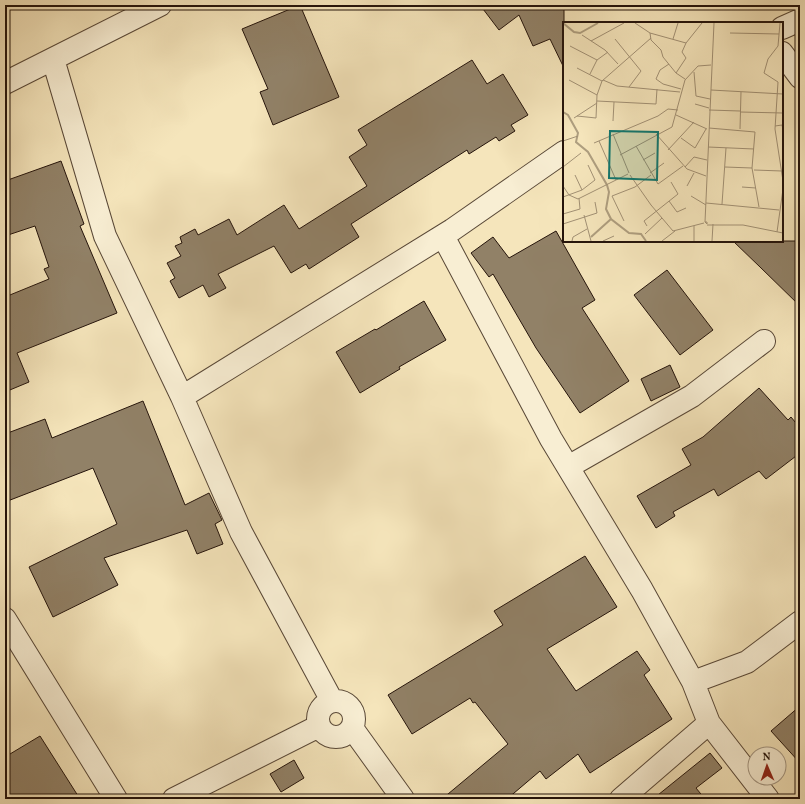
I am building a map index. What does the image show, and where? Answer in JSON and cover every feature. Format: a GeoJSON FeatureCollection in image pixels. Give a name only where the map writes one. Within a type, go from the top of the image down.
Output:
{"type":"FeatureCollection","features":[{"type":"Feature","properties":{"kind":"street"},"geometry":{"type":"LineString","coordinates":[[5,83],[160,5]]}},
{"type":"Feature","properties":{"kind":"street"},"geometry":{"type":"LineString","coordinates":[[783,28],[800,20]]}},
{"type":"Feature","properties":{"kind":"street"},"geometry":{"type":"LineString","coordinates":[[783,54],[800,77]]}},
{"type":"Feature","properties":{"kind":"street"},"geometry":{"type":"LineString","coordinates":[[53,59],[105,236],[182,397],[241,532],[332,701]]}},
{"type":"Feature","properties":{"kind":"street"},"geometry":{"type":"LineString","coordinates":[[182,397],[443,236],[563,153]]}},
{"type":"Feature","properties":{"kind":"street"},"geometry":{"type":"LineString","coordinates":[[443,236],[551,439],[642,590],[693,682],[709,723],[768,799]]}},
{"type":"Feature","properties":{"kind":"street"},"geometry":{"type":"LineString","coordinates":[[568,467],[692,396],[764,341]]}},
{"type":"Feature","properties":{"kind":"street"},"geometry":{"type":"LineString","coordinates":[[5,619],[116,799]]}},
{"type":"Feature","properties":{"kind":"street"},"geometry":{"type":"LineString","coordinates":[[693,682],[747,662],[800,622]]}},
{"type":"Feature","properties":{"kind":"street"},"geometry":{"type":"LineString","coordinates":[[332,701],[340,701],[348,705],[354,720],[352,728],[346,734],[339,737],[331,736],[324,732],[319,726],[317,718],[320,710],[325,704],[332,701]]}},
{"type":"Feature","properties":{"kind":"street"},"geometry":{"type":"LineString","coordinates":[[621,799],[709,723]]}},
{"type":"Feature","properties":{"kind":"street"},"geometry":{"type":"LineString","coordinates":[[174,799],[319,726]]}},
{"type":"Feature","properties":{"kind":"street"},"geometry":{"type":"LineString","coordinates":[[352,728],[403,799]]}},
{"type":"Feature","properties":{"kind":"building"},"geometry":{"type":"Polygon","coordinates":[[[300,5],[339,97],[273,125],[260,92],[268,89],[242,29],[300,5]]]}},
{"type":"Feature","properties":{"kind":"building"},"geometry":{"type":"Polygon","coordinates":[[[480,5],[564,5],[563,66],[550,39],[533,46],[519,15],[499,30],[480,5]]]}},
{"type":"Feature","properties":{"kind":"building"},"geometry":{"type":"Polygon","coordinates":[[[472,60],[487,84],[503,74],[528,115],[511,125],[515,131],[499,141],[496,137],[469,154],[467,150],[351,224],[359,237],[309,269],[306,264],[291,273],[274,246],[218,274],[226,288],[209,297],[203,285],[179,298],[170,281],[175,278],[167,263],[181,256],[175,246],[182,243],[180,237],[195,229],[198,235],[229,219],[237,235],[284,205],[299,229],[367,186],[349,157],[367,145],[358,130],[472,60]]]}},
{"type":"Feature","properties":{"kind":"building"},"geometry":{"type":"Polygon","coordinates":[[[61,161],[84,224],[80,226],[117,313],[17,353],[29,382],[5,392],[5,297],[49,279],[44,269],[49,267],[35,226],[5,236],[5,181],[61,161]]]}},
{"type":"Feature","properties":{"kind":"building"},"geometry":{"type":"Polygon","coordinates":[[[556,231],[595,300],[582,308],[629,381],[580,413],[536,348],[493,274],[489,277],[471,253],[493,237],[509,258],[556,231]]]}},
{"type":"Feature","properties":{"kind":"building"},"geometry":{"type":"Polygon","coordinates":[[[800,241],[800,306],[734,242],[800,241]]]}},
{"type":"Feature","properties":{"kind":"building"},"geometry":{"type":"Polygon","coordinates":[[[667,270],[713,330],[680,355],[634,295],[667,270]]]}},
{"type":"Feature","properties":{"kind":"building"},"geometry":{"type":"Polygon","coordinates":[[[424,301],[446,340],[399,367],[400,369],[360,393],[336,352],[424,301]]]}},
{"type":"Feature","properties":{"kind":"building"},"geometry":{"type":"Polygon","coordinates":[[[670,365],[680,387],[651,401],[641,379],[670,365]]]}},
{"type":"Feature","properties":{"kind":"building"},"geometry":{"type":"Polygon","coordinates":[[[759,388],[788,420],[791,417],[800,428],[800,453],[766,479],[759,471],[718,496],[714,489],[673,512],[675,516],[656,528],[637,496],[691,465],[682,449],[703,437],[759,388]]]}},
{"type":"Feature","properties":{"kind":"building"},"geometry":{"type":"Polygon","coordinates":[[[143,401],[185,505],[209,493],[222,520],[215,524],[223,544],[197,554],[187,530],[104,558],[118,585],[53,617],[29,567],[117,524],[93,468],[5,502],[5,434],[45,419],[52,438],[143,401]]]}},
{"type":"Feature","properties":{"kind":"building"},"geometry":{"type":"Polygon","coordinates":[[[585,556],[617,607],[547,649],[576,691],[637,651],[650,670],[644,675],[672,719],[590,773],[578,754],[546,779],[540,771],[507,799],[442,799],[508,744],[475,702],[473,703],[470,698],[412,734],[388,695],[503,625],[494,611],[585,556]]]}},
{"type":"Feature","properties":{"kind":"building"},"geometry":{"type":"Polygon","coordinates":[[[800,706],[800,763],[787,749],[787,746],[785,746],[771,731],[800,706]]]}},
{"type":"Feature","properties":{"kind":"building"},"geometry":{"type":"Polygon","coordinates":[[[40,736],[80,799],[5,799],[5,757],[40,736]]]}},
{"type":"Feature","properties":{"kind":"building"},"geometry":{"type":"Polygon","coordinates":[[[710,753],[722,768],[696,788],[705,799],[653,799],[710,753]]]}},
{"type":"Feature","properties":{"kind":"building"},"geometry":{"type":"Polygon","coordinates":[[[294,760],[304,778],[281,792],[270,774],[294,760]]]}}]}
